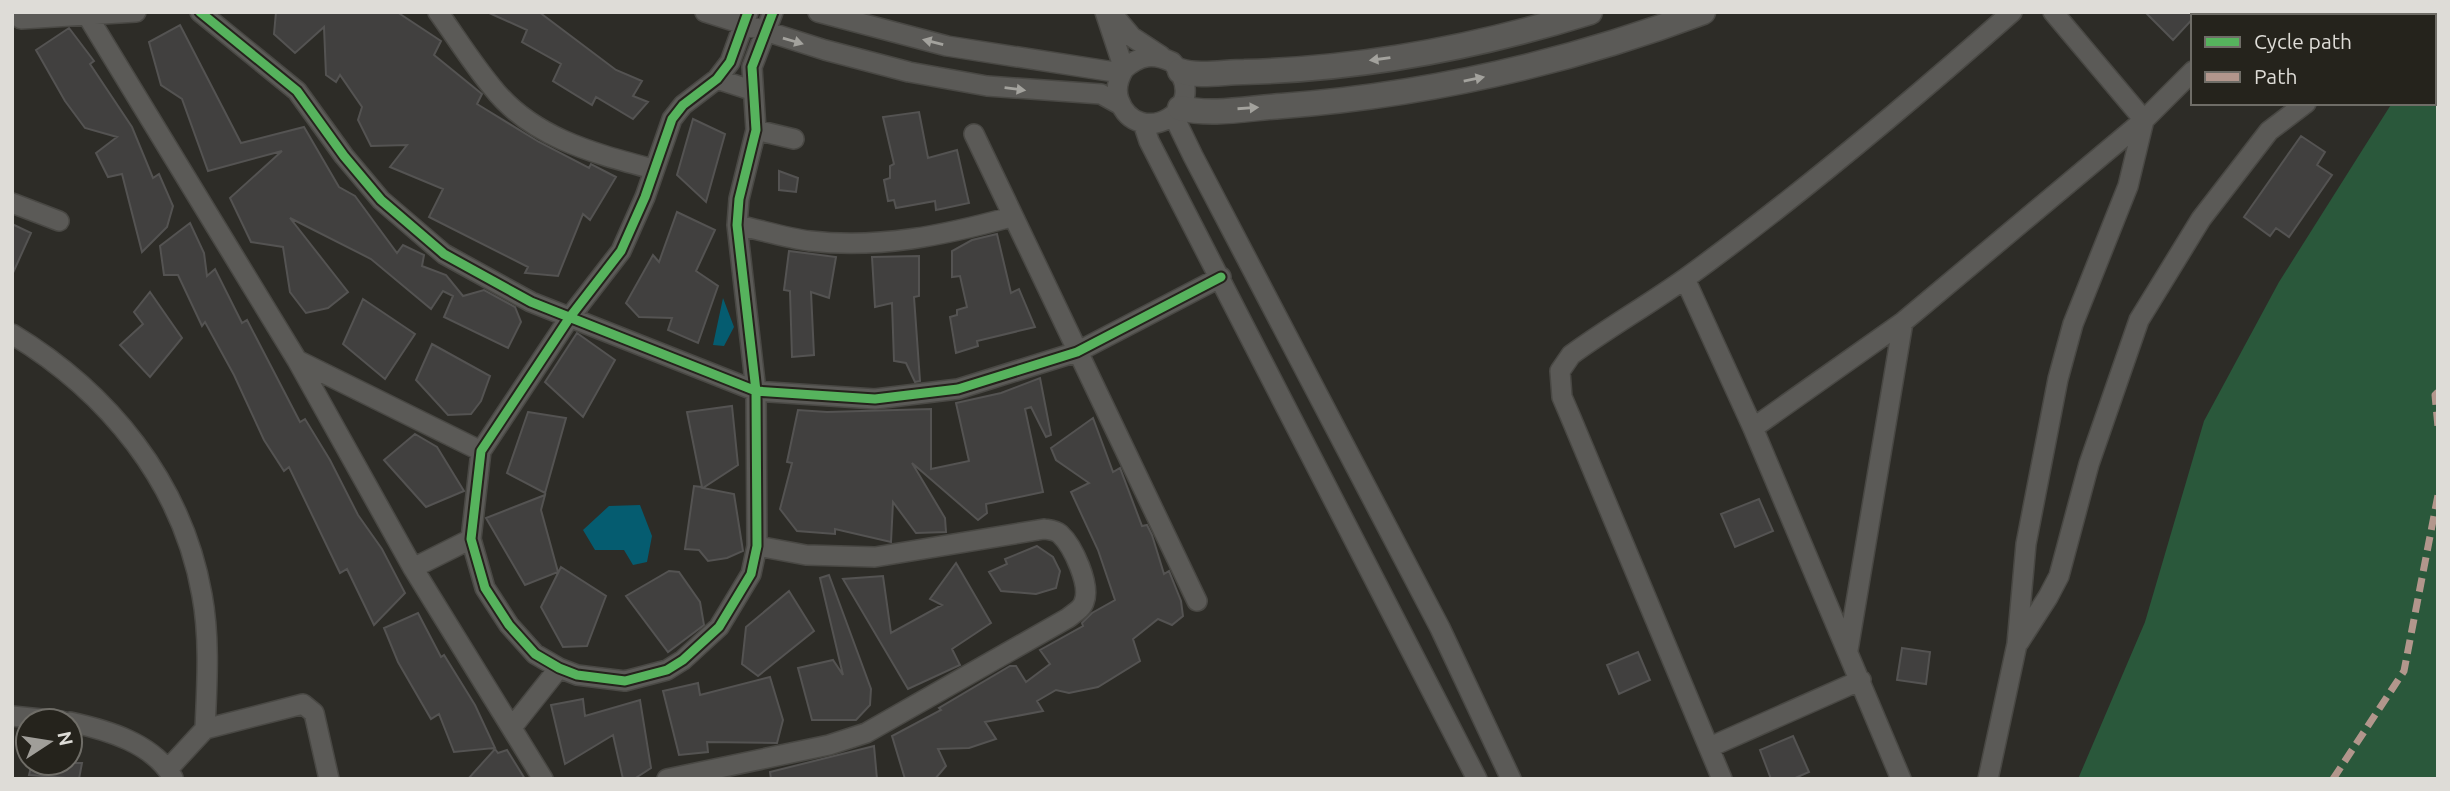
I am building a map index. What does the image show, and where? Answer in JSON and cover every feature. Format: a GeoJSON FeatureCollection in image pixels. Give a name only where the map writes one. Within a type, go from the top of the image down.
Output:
{"type":"FeatureCollection","features":[{"type":"Feature","properties":{"kind":"street"},"geometry":{"type":"LineString","coordinates":[[21,19],[136,12]]}},
{"type":"Feature","properties":{"kind":"street"},"geometry":{"type":"LineString","coordinates":[[200,12],[297,91],[344,156],[381,200],[444,254],[531,302],[756,391],[833,399],[920,396],[958,389],[1077,352],[1221,277]]}},
{"type":"Feature","properties":{"kind":"street"},"geometry":{"type":"LineString","coordinates":[[438,12],[492,88],[543,131],[570,145],[653,169]]}},
{"type":"Feature","properties":{"kind":"street"},"geometry":{"type":"LineString","coordinates":[[705,12],[745,19],[765,33],[909,72],[987,86],[1101,94],[1121,105],[1130,116],[1143,123],[1161,123],[1178,111],[1215,111],[1358,100],[1419,90],[1554,60],[1703,12]]}},
{"type":"Feature","properties":{"kind":"street"},"geometry":{"type":"LineString","coordinates":[[745,19],[730,62],[717,79],[683,105],[672,119],[645,197],[621,251],[570,317],[481,451],[471,538],[485,588],[535,654],[577,675],[625,681],[667,670],[683,660],[719,627],[751,574],[757,547],[756,391],[737,225],[739,199],[757,130],[751,90],[752,67],[773,12]]}},
{"type":"Feature","properties":{"kind":"street"},"geometry":{"type":"LineString","coordinates":[[818,12],[947,46],[1122,71]]}},
{"type":"Feature","properties":{"kind":"street"},"geometry":{"type":"LineString","coordinates":[[1105,12],[1122,71]]}},
{"type":"Feature","properties":{"kind":"street"},"geometry":{"type":"LineString","coordinates":[[1111,12],[1132,37],[1171,64],[1186,89],[1178,111],[1178,125],[1440,628],[1511,779]]}},
{"type":"Feature","properties":{"kind":"street"},"geometry":{"type":"LineString","coordinates":[[1121,105],[1117,83],[1122,71],[1148,55],[1171,64],[1267,71],[1392,58],[1472,45],[1590,12]]}},
{"type":"Feature","properties":{"kind":"street"},"geometry":{"type":"LineString","coordinates":[[1723,779],[1579,439],[1559,382],[1560,371],[1571,355],[1685,279],[1902,109],[2012,12]]}},
{"type":"Feature","properties":{"kind":"street"},"geometry":{"type":"LineString","coordinates":[[2053,12],[2144,120]]}},
{"type":"Feature","properties":{"kind":"street"},"geometry":{"type":"LineString","coordinates":[[87,15],[297,360],[413,568],[544,779]]}},
{"type":"Feature","properties":{"kind":"street"},"geometry":{"type":"LineString","coordinates":[[1754,428],[1903,322],[2144,120],[2191,73]]}},
{"type":"Feature","properties":{"kind":"street"},"geometry":{"type":"LineString","coordinates":[[717,79],[751,90]]}},
{"type":"Feature","properties":{"kind":"street"},"geometry":{"type":"LineString","coordinates":[[2017,644],[2059,576],[2089,464],[2139,320],[2186,242],[2243,164],[2279,121],[2303,105]]}},
{"type":"Feature","properties":{"kind":"street"},"geometry":{"type":"LineString","coordinates":[[1988,779],[2017,644],[2026,544],[2058,379],[2073,324],[2128,186],[2144,120]]}},
{"type":"Feature","properties":{"kind":"street"},"geometry":{"type":"LineString","coordinates":[[1143,123],[1149,141],[1477,779]]}},
{"type":"Feature","properties":{"kind":"street"},"geometry":{"type":"LineString","coordinates":[[757,130],[794,139]]}},
{"type":"Feature","properties":{"kind":"street"},"geometry":{"type":"LineString","coordinates":[[974,134],[1011,218],[1197,601]]}},
{"type":"Feature","properties":{"kind":"street"},"geometry":{"type":"LineString","coordinates":[[12,203],[59,221]]}},
{"type":"Feature","properties":{"kind":"street"},"geometry":{"type":"LineString","coordinates":[[737,225],[809,241],[861,243],[907,241],[1011,218]]}},
{"type":"Feature","properties":{"kind":"street"},"geometry":{"type":"LineString","coordinates":[[1685,279],[1754,428],[1901,779]]}},
{"type":"Feature","properties":{"kind":"street"},"geometry":{"type":"LineString","coordinates":[[1848,650],[1903,322]]}},
{"type":"Feature","properties":{"kind":"street"},"geometry":{"type":"LineString","coordinates":[[12,334],[55,362],[90,390],[133,440],[171,500],[188,542],[203,602],[207,667],[205,729],[171,774],[144,748],[84,727]]}},
{"type":"Feature","properties":{"kind":"street"},"geometry":{"type":"LineString","coordinates":[[297,360],[481,451]]}},
{"type":"Feature","properties":{"kind":"street"},"geometry":{"type":"LineString","coordinates":[[667,779],[829,745],[866,733],[1069,618],[1084,605],[1084,583],[1068,545],[1054,530],[1044,529],[875,557],[816,556],[757,547]]}},
{"type":"Feature","properties":{"kind":"street"},"geometry":{"type":"LineString","coordinates":[[413,568],[471,538]]}},
{"type":"Feature","properties":{"kind":"street"},"geometry":{"type":"LineString","coordinates":[[513,726],[559,668]]}},
{"type":"Feature","properties":{"kind":"street"},"geometry":{"type":"LineString","coordinates":[[1710,747],[1861,680]]}},
{"type":"Feature","properties":{"kind":"street"},"geometry":{"type":"LineString","coordinates":[[205,729],[296,705],[307,706],[314,713],[329,779]]}},
{"type":"Feature","properties":{"kind":"green space"},"geometry":{"type":"Polygon","coordinates":[[[2438,28],[2438,779],[2078,779],[2145,622],[2204,421],[2279,282],[2391,105],[2436,105],[2438,28]]]}},
{"type":"Feature","properties":{"kind":"water"},"geometry":{"type":"Polygon","coordinates":[[[723,298],[734,327],[724,346],[713,345],[723,298]]]}},
{"type":"Feature","properties":{"kind":"water"},"geometry":{"type":"Polygon","coordinates":[[[640,505],[652,536],[647,562],[633,565],[624,550],[595,550],[583,530],[609,506],[640,505]]]}},
{"type":"Feature","properties":{"kind":"building"},"geometry":{"type":"Polygon","coordinates":[[[276,12],[397,12],[441,41],[434,55],[482,94],[477,104],[539,142],[589,168],[591,164],[616,177],[590,220],[583,214],[558,276],[525,273],[528,267],[429,217],[443,189],[390,167],[407,145],[371,146],[358,120],[362,107],[340,75],[336,82],[326,75],[324,27],[295,53],[274,34],[276,12]]]}},
{"type":"Feature","properties":{"kind":"building"},"geometry":{"type":"Polygon","coordinates":[[[487,12],[539,12],[616,70],[642,81],[633,96],[648,102],[633,119],[596,97],[592,105],[553,81],[561,64],[522,42],[527,30],[487,12]]]}},
{"type":"Feature","properties":{"kind":"building"},"geometry":{"type":"Polygon","coordinates":[[[2145,12],[2199,12],[2191,14],[2191,21],[2173,40],[2145,12]]]}},
{"type":"Feature","properties":{"kind":"building"},"geometry":{"type":"Polygon","coordinates":[[[180,25],[241,143],[304,127],[339,187],[355,196],[397,253],[403,245],[424,255],[422,266],[446,275],[463,296],[484,290],[515,307],[521,322],[508,348],[444,317],[453,296],[443,291],[431,309],[371,259],[290,218],[348,292],[328,308],[306,313],[290,292],[283,247],[251,242],[230,198],[282,151],[208,171],[182,99],[161,85],[149,42],[180,25]]]}},
{"type":"Feature","properties":{"kind":"building"},"geometry":{"type":"Polygon","coordinates":[[[69,28],[94,61],[90,64],[132,127],[153,178],[159,174],[173,206],[167,227],[142,252],[122,174],[108,177],[96,153],[117,137],[85,128],[65,101],[36,50],[69,28]]]}},
{"type":"Feature","properties":{"kind":"building"},"geometry":{"type":"Polygon","coordinates":[[[919,112],[928,158],[957,150],[969,203],[936,210],[935,201],[896,208],[894,200],[888,201],[884,180],[890,178],[890,166],[894,164],[883,117],[919,112]]]}},
{"type":"Feature","properties":{"kind":"building"},"geometry":{"type":"Polygon","coordinates":[[[693,119],[725,134],[706,202],[677,175],[693,119]]]}},
{"type":"Feature","properties":{"kind":"building"},"geometry":{"type":"Polygon","coordinates":[[[2301,136],[2325,152],[2317,165],[2332,175],[2289,237],[2276,228],[2270,236],[2244,217],[2301,136]]]}},
{"type":"Feature","properties":{"kind":"building"},"geometry":{"type":"Polygon","coordinates":[[[779,171],[798,178],[796,192],[779,190],[779,171]]]}},
{"type":"Feature","properties":{"kind":"building"},"geometry":{"type":"Polygon","coordinates":[[[677,212],[715,230],[696,271],[718,286],[698,343],[668,330],[672,318],[639,317],[626,303],[653,255],[659,262],[677,212]]]}},
{"type":"Feature","properties":{"kind":"building"},"geometry":{"type":"Polygon","coordinates":[[[190,223],[204,253],[207,276],[215,269],[242,323],[247,320],[300,422],[305,419],[405,593],[374,625],[347,569],[340,573],[289,467],[284,471],[264,440],[234,375],[205,322],[202,326],[178,275],[164,275],[160,246],[190,223]]]}},
{"type":"Feature","properties":{"kind":"building"},"geometry":{"type":"Polygon","coordinates":[[[12,224],[31,233],[12,275],[12,224]]]}},
{"type":"Feature","properties":{"kind":"building"},"geometry":{"type":"Polygon","coordinates":[[[997,234],[1011,293],[1019,289],[1035,327],[977,341],[978,346],[956,353],[950,317],[957,315],[957,310],[967,307],[960,276],[952,277],[952,251],[972,240],[997,234]]]}},
{"type":"Feature","properties":{"kind":"building"},"geometry":{"type":"Polygon","coordinates":[[[789,251],[836,257],[829,298],[811,292],[814,355],[792,357],[790,291],[784,290],[789,251]]]}},
{"type":"Feature","properties":{"kind":"building"},"geometry":{"type":"Polygon","coordinates":[[[919,256],[919,296],[914,297],[920,381],[915,382],[906,363],[894,361],[892,303],[875,307],[872,257],[919,256]]]}},
{"type":"Feature","properties":{"kind":"building"},"geometry":{"type":"Polygon","coordinates":[[[150,292],[182,338],[150,377],[120,345],[143,324],[134,312],[150,292]]]}},
{"type":"Feature","properties":{"kind":"building"},"geometry":{"type":"Polygon","coordinates":[[[363,299],[415,334],[385,379],[343,344],[363,299]]]}},
{"type":"Feature","properties":{"kind":"building"},"geometry":{"type":"Polygon","coordinates":[[[577,333],[615,360],[583,417],[545,382],[577,333]]]}},
{"type":"Feature","properties":{"kind":"building"},"geometry":{"type":"Polygon","coordinates":[[[432,344],[490,376],[481,401],[471,414],[448,415],[416,380],[432,344]]]}},
{"type":"Feature","properties":{"kind":"building"},"geometry":{"type":"Polygon","coordinates":[[[1040,378],[1051,435],[1046,437],[1031,407],[1025,409],[1043,492],[986,504],[987,513],[978,520],[912,463],[945,518],[946,532],[916,533],[893,502],[891,542],[835,529],[835,534],[797,531],[780,509],[792,463],[787,462],[798,410],[827,412],[931,409],[931,469],[969,461],[956,403],[1001,393],[1040,378]]]}},
{"type":"Feature","properties":{"kind":"building"},"geometry":{"type":"Polygon","coordinates":[[[732,406],[738,465],[703,488],[734,494],[743,551],[727,558],[708,561],[699,550],[685,549],[694,486],[702,487],[687,412],[732,406]]]}},
{"type":"Feature","properties":{"kind":"building"},"geometry":{"type":"Polygon","coordinates":[[[528,412],[566,418],[545,493],[507,473],[528,412]]]}},
{"type":"Feature","properties":{"kind":"building"},"geometry":{"type":"Polygon","coordinates":[[[1093,418],[1113,472],[1120,468],[1142,526],[1147,525],[1152,535],[1164,574],[1169,571],[1181,601],[1183,616],[1172,625],[1158,619],[1133,639],[1140,661],[1098,687],[1069,693],[1056,690],[1037,701],[1043,711],[985,722],[996,739],[969,748],[938,749],[946,766],[935,779],[905,779],[892,736],[941,710],[939,708],[1010,666],[1016,666],[1026,682],[1050,664],[1040,650],[1083,626],[1082,623],[1092,613],[1115,600],[1098,550],[1071,492],[1089,483],[1056,460],[1051,448],[1093,418]]]}},
{"type":"Feature","properties":{"kind":"building"},"geometry":{"type":"Polygon","coordinates":[[[415,434],[437,447],[464,491],[426,507],[384,460],[415,434]]]}},
{"type":"Feature","properties":{"kind":"building"},"geometry":{"type":"Polygon","coordinates":[[[545,495],[541,510],[558,572],[525,585],[486,518],[545,495]]]}},
{"type":"Feature","properties":{"kind":"building"},"geometry":{"type":"Polygon","coordinates":[[[1759,499],[1773,531],[1735,547],[1721,514],[1759,499]]]}},
{"type":"Feature","properties":{"kind":"building"},"geometry":{"type":"Polygon","coordinates":[[[1037,546],[1053,557],[1060,571],[1056,588],[1036,594],[1001,591],[989,572],[1007,564],[1005,559],[1037,546]]]}},
{"type":"Feature","properties":{"kind":"building"},"geometry":{"type":"Polygon","coordinates":[[[956,563],[991,623],[952,649],[960,665],[908,689],[843,579],[883,576],[891,633],[942,605],[930,599],[956,563]]]}},
{"type":"Feature","properties":{"kind":"building"},"geometry":{"type":"Polygon","coordinates":[[[561,567],[606,596],[587,646],[563,647],[541,607],[561,567]]]}},
{"type":"Feature","properties":{"kind":"building"},"geometry":{"type":"Polygon","coordinates":[[[669,571],[679,572],[700,602],[704,625],[668,652],[626,596],[669,571]]]}},
{"type":"Feature","properties":{"kind":"building"},"geometry":{"type":"Polygon","coordinates":[[[829,575],[871,689],[870,705],[856,720],[812,720],[798,668],[833,660],[843,675],[820,578],[829,575]]]}},
{"type":"Feature","properties":{"kind":"building"},"geometry":{"type":"Polygon","coordinates":[[[789,591],[814,631],[758,676],[742,664],[746,627],[789,591]]]}},
{"type":"Feature","properties":{"kind":"building"},"geometry":{"type":"Polygon","coordinates":[[[418,613],[441,657],[444,655],[475,705],[495,748],[454,752],[439,714],[431,719],[398,662],[384,628],[418,613]]]}},
{"type":"Feature","properties":{"kind":"building"},"geometry":{"type":"Polygon","coordinates":[[[1902,648],[1930,652],[1926,684],[1897,680],[1902,648]]]}},
{"type":"Feature","properties":{"kind":"building"},"geometry":{"type":"Polygon","coordinates":[[[1638,652],[1650,680],[1619,694],[1607,665],[1638,652]]]}},
{"type":"Feature","properties":{"kind":"building"},"geometry":{"type":"Polygon","coordinates":[[[770,677],[783,720],[777,743],[707,742],[708,752],[679,755],[663,691],[698,683],[700,695],[770,677]]]}},
{"type":"Feature","properties":{"kind":"building"},"geometry":{"type":"Polygon","coordinates":[[[583,699],[585,716],[640,700],[651,768],[634,779],[623,779],[613,735],[565,764],[551,705],[583,699]]]}},
{"type":"Feature","properties":{"kind":"building"},"geometry":{"type":"Polygon","coordinates":[[[1793,736],[1809,772],[1793,779],[1771,779],[1760,750],[1793,736]]]}},
{"type":"Feature","properties":{"kind":"building"},"geometry":{"type":"Polygon","coordinates":[[[874,746],[877,779],[771,779],[770,772],[874,746]]]}},
{"type":"Feature","properties":{"kind":"building"},"geometry":{"type":"Polygon","coordinates":[[[495,749],[498,753],[507,750],[525,779],[468,779],[495,749]]]}},
{"type":"Feature","properties":{"kind":"marked path"},"geometry":{"type":"LineString","coordinates":[[2438,392],[2435,395],[2438,427]]}},
{"type":"Feature","properties":{"kind":"marked path"},"geometry":{"type":"LineString","coordinates":[[2333,779],[2404,671],[2438,495]]}},
{"type":"Feature","properties":{"kind":"cycle path"},"geometry":{"type":"LineString","coordinates":[[200,12],[297,91],[344,156],[381,200],[444,254],[531,302],[756,391],[875,399],[958,389],[1077,352],[1221,277]]}},
{"type":"Feature","properties":{"kind":"cycle path"},"geometry":{"type":"LineString","coordinates":[[748,12],[730,62],[717,79],[683,105],[672,119],[645,197],[621,251],[570,317],[481,451],[471,539],[485,588],[509,625],[535,654],[577,675],[625,681],[667,670],[683,660],[719,627],[751,574],[757,546],[756,391],[737,225],[739,199],[756,130],[752,67],[773,12]]}}]}
